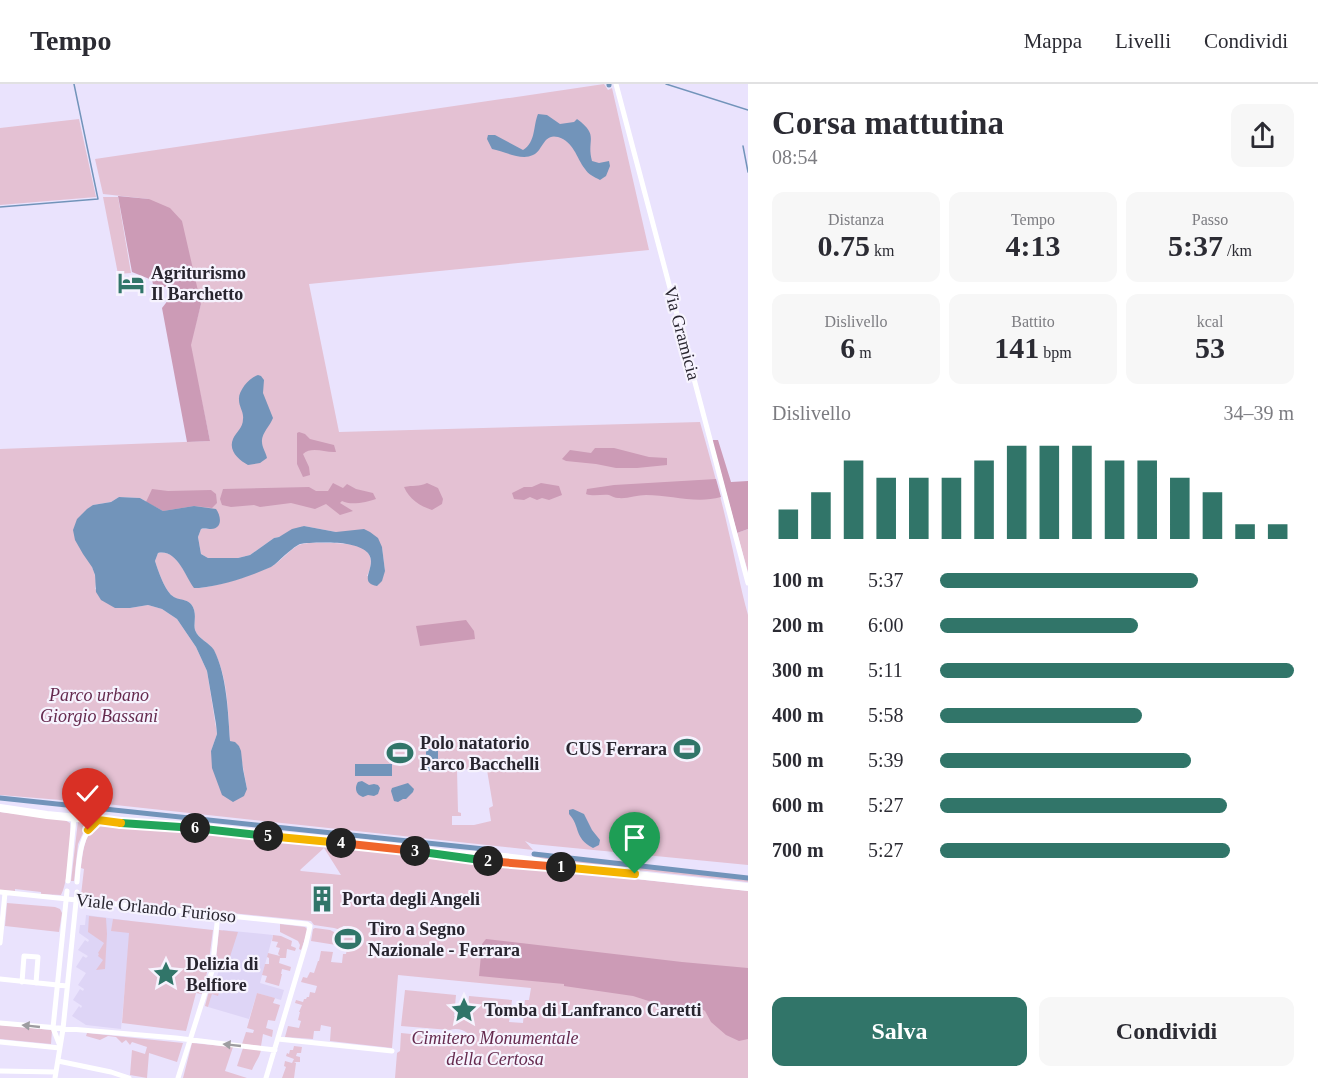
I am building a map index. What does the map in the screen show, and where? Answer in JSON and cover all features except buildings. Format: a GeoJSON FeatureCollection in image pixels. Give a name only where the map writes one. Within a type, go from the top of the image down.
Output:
{"type":"FeatureCollection","features":[{"type":"Feature","properties":{"kind":"main road"},"geometry":{"type":"LineString","coordinates":[[0,808],[47,815],[158,822],[181,827],[444,854],[470,854],[506,860],[546,862],[566,867],[748,887]]}},
{"type":"Feature","properties":{"kind":"street","name":"Via Gramicia"},"geometry":{"type":"LineString","coordinates":[[616,86],[748,582]]}},
{"type":"Feature","properties":{"kind":"street"},"geometry":{"type":"LineString","coordinates":[[68,881],[75,815]]}},
{"type":"Feature","properties":{"kind":"street"},"geometry":{"type":"LineString","coordinates":[[77,882],[81,846],[94,818]]}},
{"type":"Feature","properties":{"kind":"street"},"geometry":{"type":"LineString","coordinates":[[60,1048],[53,1028],[67,891]]}},
{"type":"Feature","properties":{"kind":"street"},"geometry":{"type":"LineString","coordinates":[[0,943],[3,892]]}},
{"type":"Feature","properties":{"kind":"street","name":"Viale Orlando Furioso"},"geometry":{"type":"LineString","coordinates":[[3,892],[303,923],[310,926],[278,1039]]}},
{"type":"Feature","properties":{"kind":"street"},"geometry":{"type":"LineString","coordinates":[[0,1071],[56,1075],[77,892]]}},
{"type":"Feature","properties":{"kind":"street"},"geometry":{"type":"LineString","coordinates":[[178,1078],[212,971],[218,914]]}},
{"type":"Feature","properties":{"kind":"street"},"geometry":{"type":"LineString","coordinates":[[62,945],[71,946]]}},
{"type":"Feature","properties":{"kind":"street"},"geometry":{"type":"LineString","coordinates":[[22,982],[24,956],[38,957],[36,983]]}},
{"type":"Feature","properties":{"kind":"street"},"geometry":{"type":"LineString","coordinates":[[0,980],[67,986]]}},
{"type":"Feature","properties":{"kind":"street"},"geometry":{"type":"LineString","coordinates":[[0,1023],[146,1035],[275,1050]]}},
{"type":"Feature","properties":{"kind":"street"},"geometry":{"type":"LineString","coordinates":[[266,1078],[278,1039],[392,1051]]}},
{"type":"Feature","properties":{"kind":"street"},"geometry":{"type":"LineString","coordinates":[[0,1042],[60,1048]]}},
{"type":"Feature","properties":{"kind":"street"},"geometry":{"type":"LineString","coordinates":[[58,1061],[129,1078]]}},
{"type":"Feature","properties":{"kind":"street"},"geometry":{"type":"LineString","coordinates":[[103,1071],[103,1078]]}},
{"type":"Feature","properties":{"kind":"shaded area"},"geometry":{"type":"Polygon","coordinates":[[[118,196],[149,199],[170,208],[182,221],[201,304],[191,345],[210,441],[187,442],[162,308],[169,299],[169,288],[153,284],[152,280],[132,272],[118,196]]]}},
{"type":"Feature","properties":{"kind":"shaded area"},"geometry":{"type":"Polygon","coordinates":[[[297,433],[310,439],[334,445],[336,452],[314,450],[303,454],[310,475],[303,477],[297,464],[297,433]]]}},
{"type":"Feature","properties":{"kind":"shaded area"},"geometry":{"type":"Polygon","coordinates":[[[712,440],[718,440],[731,482],[748,481],[748,529],[737,533],[712,440]]]}},
{"type":"Feature","properties":{"kind":"shaded area"},"geometry":{"type":"Polygon","coordinates":[[[595,448],[614,448],[649,457],[667,458],[667,465],[616,468],[562,459],[570,450],[591,453],[595,448]]]}},
{"type":"Feature","properties":{"kind":"shaded area"},"geometry":{"type":"Polygon","coordinates":[[[716,479],[721,497],[712,499],[655,495],[616,498],[609,495],[586,494],[587,489],[614,485],[716,479]]]}},
{"type":"Feature","properties":{"kind":"shaded area"},"geometry":{"type":"Polygon","coordinates":[[[333,483],[343,488],[347,484],[373,493],[376,499],[354,503],[342,501],[340,503],[353,511],[340,515],[326,504],[315,509],[291,503],[260,507],[254,505],[231,507],[222,505],[220,499],[223,489],[309,487],[316,491],[328,491],[333,483]]]}},
{"type":"Feature","properties":{"kind":"shaded area"},"geometry":{"type":"Polygon","coordinates":[[[427,483],[438,488],[443,499],[442,504],[432,510],[415,502],[404,487],[427,483]]]}},
{"type":"Feature","properties":{"kind":"shaded area"},"geometry":{"type":"Polygon","coordinates":[[[541,483],[559,486],[562,495],[549,500],[542,498],[537,500],[530,497],[524,500],[514,499],[512,493],[541,483]]]}},
{"type":"Feature","properties":{"kind":"shaded area"},"geometry":{"type":"Polygon","coordinates":[[[152,489],[211,490],[216,494],[217,503],[212,508],[194,506],[163,511],[146,502],[152,489]]]}},
{"type":"Feature","properties":{"kind":"shaded area"},"geometry":{"type":"Polygon","coordinates":[[[466,620],[474,631],[475,639],[420,646],[416,626],[466,620]]]}},
{"type":"Feature","properties":{"kind":"shaded area"},"geometry":{"type":"Polygon","coordinates":[[[86,915],[131,921],[121,1029],[86,1025],[72,1016],[79,1006],[81,1008],[82,1006],[73,1000],[80,989],[83,991],[84,989],[78,985],[86,973],[76,967],[83,956],[86,958],[88,956],[78,950],[85,940],[88,942],[89,940],[79,933],[80,925],[85,925],[86,915]]]}},
{"type":"Feature","properties":{"kind":"shaded area"},"geometry":{"type":"Polygon","coordinates":[[[223,930],[273,935],[260,983],[284,990],[281,1000],[257,993],[249,1019],[208,1007],[218,973],[223,930]]]}},
{"type":"Feature","properties":{"kind":"shaded area"},"geometry":{"type":"Polygon","coordinates":[[[486,939],[748,968],[748,1039],[739,1041],[726,1035],[711,1022],[705,1011],[697,1006],[658,1004],[633,996],[564,986],[564,984],[479,976],[482,944],[486,939]]]}},
{"type":"Feature","properties":{"kind":"green space","name":"Parco urbano Giorgio Bassani"},"geometry":{"type":"Polygon","coordinates":[[[604,84],[608,90],[612,88],[649,250],[309,284],[339,432],[700,422],[722,502],[748,615],[748,865],[532,844],[525,841],[533,850],[97,803],[0,795],[0,449],[210,441],[190,345],[201,304],[149,199],[103,194],[95,159],[604,84]],[[119,497],[111,502],[93,505],[92,567],[96,583],[95,589],[130,608],[148,605],[162,609],[177,619],[196,647],[207,671],[217,734],[211,751],[247,789],[239,746],[230,741],[226,695],[219,661],[212,648],[195,630],[195,614],[191,604],[174,597],[165,586],[155,561],[158,553],[165,553],[175,559],[194,587],[199,588],[236,580],[268,568],[295,547],[309,543],[353,545],[367,551],[371,565],[367,576],[385,571],[382,547],[336,532],[304,526],[274,538],[250,555],[238,558],[208,558],[201,554],[198,537],[201,529],[213,529],[163,511],[140,498],[119,497]],[[457,769],[458,812],[461,816],[452,816],[452,825],[474,825],[491,821],[489,808],[493,806],[487,770],[457,769]]]}},
{"type":"Feature","properties":{"kind":"green space"},"geometry":{"type":"Polygon","coordinates":[[[79,119],[96,197],[0,205],[0,128],[79,119]]]}},
{"type":"Feature","properties":{"kind":"green space"},"geometry":{"type":"Polygon","coordinates":[[[103,197],[118,197],[131,273],[118,274],[103,197]]]}},
{"type":"Feature","properties":{"kind":"green space"},"geometry":{"type":"Polygon","coordinates":[[[748,529],[748,572],[737,533],[748,529]]]}},
{"type":"Feature","properties":{"kind":"green space"},"geometry":{"type":"Polygon","coordinates":[[[0,812],[63,819],[70,823],[69,859],[66,881],[61,895],[15,889],[15,891],[0,890],[0,812]]]}},
{"type":"Feature","properties":{"kind":"green space"},"geometry":{"type":"Polygon","coordinates":[[[78,821],[88,822],[78,844],[74,881],[71,881],[78,821]]]}},
{"type":"Feature","properties":{"kind":"green space","name":"Cimitero Monumentale della Certosa"},"geometry":{"type":"Polygon","coordinates":[[[99,824],[748,891],[748,1078],[395,1078],[401,1033],[452,1040],[467,1038],[467,1033],[459,1029],[401,1026],[405,990],[456,995],[454,1016],[467,1017],[469,996],[512,1000],[509,1022],[523,1023],[525,1000],[529,1000],[531,988],[398,975],[392,1048],[330,1041],[331,1027],[321,1025],[320,1031],[314,1031],[313,1039],[285,1037],[288,1026],[299,1028],[301,1021],[298,1020],[299,1012],[302,1005],[295,1003],[296,1000],[303,1002],[309,997],[310,992],[315,993],[317,986],[301,982],[303,977],[307,978],[310,972],[314,973],[321,951],[333,952],[331,962],[342,963],[343,954],[346,954],[347,949],[343,949],[346,926],[343,926],[341,930],[314,925],[311,921],[83,898],[81,895],[84,869],[81,868],[85,843],[99,824]],[[324,848],[300,870],[301,871],[341,875],[324,848]]]}},
{"type":"Feature","properties":{"kind":"green space"},"geometry":{"type":"Polygon","coordinates":[[[534,856],[748,880],[748,882],[537,859],[534,856]]]}},
{"type":"Feature","properties":{"kind":"green space"},"geometry":{"type":"Polygon","coordinates":[[[7,903],[60,909],[62,913],[59,932],[5,926],[7,903]]]}},
{"type":"Feature","properties":{"kind":"green space"},"geometry":{"type":"Polygon","coordinates":[[[89,916],[106,918],[105,969],[96,970],[103,960],[98,953],[104,943],[88,932],[89,916]]]}},
{"type":"Feature","properties":{"kind":"green space"},"geometry":{"type":"Polygon","coordinates":[[[113,919],[213,930],[202,994],[196,993],[186,1031],[122,1023],[129,933],[111,931],[113,919]]]}},
{"type":"Feature","properties":{"kind":"green space"},"geometry":{"type":"Polygon","coordinates":[[[280,924],[305,927],[308,930],[301,950],[298,941],[280,932],[280,924]]]}},
{"type":"Feature","properties":{"kind":"green space"},"geometry":{"type":"Polygon","coordinates":[[[315,928],[336,933],[338,939],[336,945],[311,941],[315,928]]]}},
{"type":"Feature","properties":{"kind":"green space"},"geometry":{"type":"Polygon","coordinates":[[[219,930],[238,932],[225,972],[215,969],[219,930]]]}},
{"type":"Feature","properties":{"kind":"green space"},"geometry":{"type":"Polygon","coordinates":[[[273,935],[292,941],[291,946],[296,948],[295,951],[287,949],[286,958],[280,958],[279,963],[291,967],[290,971],[282,969],[279,986],[265,982],[267,976],[262,975],[265,964],[269,964],[268,953],[280,956],[278,954],[280,948],[276,947],[278,942],[272,941],[273,935]]]}},
{"type":"Feature","properties":{"kind":"green space"},"geometry":{"type":"Polygon","coordinates":[[[213,976],[223,978],[218,996],[212,994],[208,1007],[205,1006],[213,976]]]}},
{"type":"Feature","properties":{"kind":"green space"},"geometry":{"type":"Polygon","coordinates":[[[257,993],[275,998],[273,1003],[280,1005],[275,1021],[268,1020],[266,1028],[273,1030],[272,1037],[263,1034],[261,1046],[242,1044],[246,1032],[253,1033],[254,1030],[247,1028],[257,993]]]}},
{"type":"Feature","properties":{"kind":"green space"},"geometry":{"type":"Polygon","coordinates":[[[0,1025],[52,1030],[51,1044],[0,1039],[0,1025]]]}},
{"type":"Feature","properties":{"kind":"green space"},"geometry":{"type":"Polygon","coordinates":[[[87,1033],[183,1043],[177,1062],[149,1053],[147,1078],[130,1075],[132,1050],[145,1054],[147,1047],[132,1042],[130,1045],[126,1040],[122,1043],[116,1037],[108,1036],[100,1040],[86,1036],[87,1033]]]}},
{"type":"Feature","properties":{"kind":"green space"},"geometry":{"type":"Polygon","coordinates":[[[192,1043],[233,1047],[225,1071],[247,1078],[183,1078],[192,1043]]]}},
{"type":"Feature","properties":{"kind":"green space"},"geometry":{"type":"Polygon","coordinates":[[[294,1046],[302,1047],[301,1053],[297,1053],[296,1056],[300,1057],[300,1062],[294,1062],[296,1063],[294,1078],[282,1078],[286,1067],[284,1066],[285,1061],[292,1063],[294,1059],[286,1056],[294,1046]]]}},
{"type":"Feature","properties":{"kind":"green space"},"geometry":{"type":"Polygon","coordinates":[[[243,1048],[261,1050],[252,1070],[237,1066],[243,1048]]]}},
{"type":"Feature","properties":{"kind":"water"},"geometry":{"type":"Polygon","coordinates":[[[538,114],[547,115],[560,124],[574,122],[577,119],[584,125],[591,138],[592,161],[599,163],[609,161],[610,166],[606,176],[600,180],[589,174],[568,142],[558,137],[553,136],[546,140],[536,153],[528,157],[492,149],[487,139],[488,135],[495,135],[523,150],[527,147],[532,138],[538,114]]]}},
{"type":"Feature","properties":{"kind":"water"},"geometry":{"type":"Polygon","coordinates":[[[258,375],[264,380],[263,393],[273,418],[262,439],[267,458],[260,463],[248,465],[235,455],[232,443],[243,422],[240,393],[248,382],[258,375]]]}},
{"type":"Feature","properties":{"kind":"water"},"geometry":{"type":"Polygon","coordinates":[[[119,497],[140,498],[163,511],[194,506],[216,509],[220,518],[218,526],[201,529],[198,537],[201,554],[208,558],[238,558],[250,555],[274,538],[304,526],[336,532],[364,529],[378,538],[382,547],[385,571],[382,581],[377,586],[370,583],[368,579],[371,560],[369,554],[361,548],[343,543],[300,544],[271,567],[236,580],[199,588],[194,588],[175,559],[165,553],[158,553],[155,561],[165,586],[174,597],[191,604],[194,611],[195,630],[214,650],[222,671],[230,741],[235,742],[241,751],[247,789],[244,796],[233,802],[222,795],[212,768],[211,751],[217,734],[216,724],[207,671],[196,647],[177,619],[162,609],[148,605],[115,608],[101,600],[96,592],[92,567],[75,540],[73,530],[77,519],[87,509],[93,505],[111,502],[119,497]]]}},
{"type":"Feature","properties":{"kind":"water"},"geometry":{"type":"Polygon","coordinates":[[[426,749],[438,749],[438,771],[426,771],[426,749]]]}},
{"type":"Feature","properties":{"kind":"water"},"geometry":{"type":"Polygon","coordinates":[[[355,764],[392,764],[392,776],[355,776],[355,764]]]}},
{"type":"Feature","properties":{"kind":"water"},"geometry":{"type":"Polygon","coordinates":[[[362,781],[369,785],[378,785],[380,788],[378,794],[363,797],[359,795],[356,787],[358,782],[362,781]]]}},
{"type":"Feature","properties":{"kind":"water"},"geometry":{"type":"Polygon","coordinates":[[[408,783],[414,789],[413,792],[406,799],[394,801],[392,788],[408,783]]]}},
{"type":"Feature","properties":{"kind":"water"},"geometry":{"type":"Polygon","coordinates":[[[573,809],[584,814],[600,840],[599,845],[593,848],[582,840],[569,814],[569,810],[573,809]]]}},
{"type":"Feature","properties":{"kind":"waterway"},"geometry":{"type":"LineString","coordinates":[[0,207],[98,199],[74,84]]}},
{"type":"Feature","properties":{"kind":"waterway"},"geometry":{"type":"LineString","coordinates":[[666,84],[748,110]]}},
{"type":"Feature","properties":{"kind":"waterway"},"geometry":{"type":"LineString","coordinates":[[743,146],[748,172]]}},
{"type":"Feature","properties":{"kind":"waterway"},"geometry":{"type":"LineString","coordinates":[[0,798],[484,849]]}},
{"type":"Feature","properties":{"kind":"waterway"},"geometry":{"type":"LineString","coordinates":[[534,854],[748,878]]}},
{"type":"Feature","properties":{"kind":"place","name":"Agriturismo Il Barchetto"},"geometry":{"type":"Point","coordinates":[131,283]}},
{"type":"Feature","properties":{"kind":"place","name":"CUS Ferrara"},"geometry":{"type":"Point","coordinates":[687,749]}},
{"type":"Feature","properties":{"kind":"place","name":"Polo natatorio Parco Bacchelli"},"geometry":{"type":"Point","coordinates":[400,753]}},
{"type":"Feature","properties":{"kind":"place","name":"Porta degli Angeli"},"geometry":{"type":"Point","coordinates":[322,899]}},
{"type":"Feature","properties":{"kind":"place","name":"Tiro a Segno Nazionale - Ferrara"},"geometry":{"type":"Point","coordinates":[348,939]}},
{"type":"Feature","properties":{"kind":"place","name":"Delizia di Belfiore"},"geometry":{"type":"Point","coordinates":[166,974]}},
{"type":"Feature","properties":{"kind":"place","name":"Tomba di Lanfranco Caretti"},"geometry":{"type":"Point","coordinates":[464,1010]}},
{"type":"Feature","properties":{"kind":"route"},"geometry":{"type":"LineString","coordinates":[[88,830],[98,820],[635,874]]}}]}
